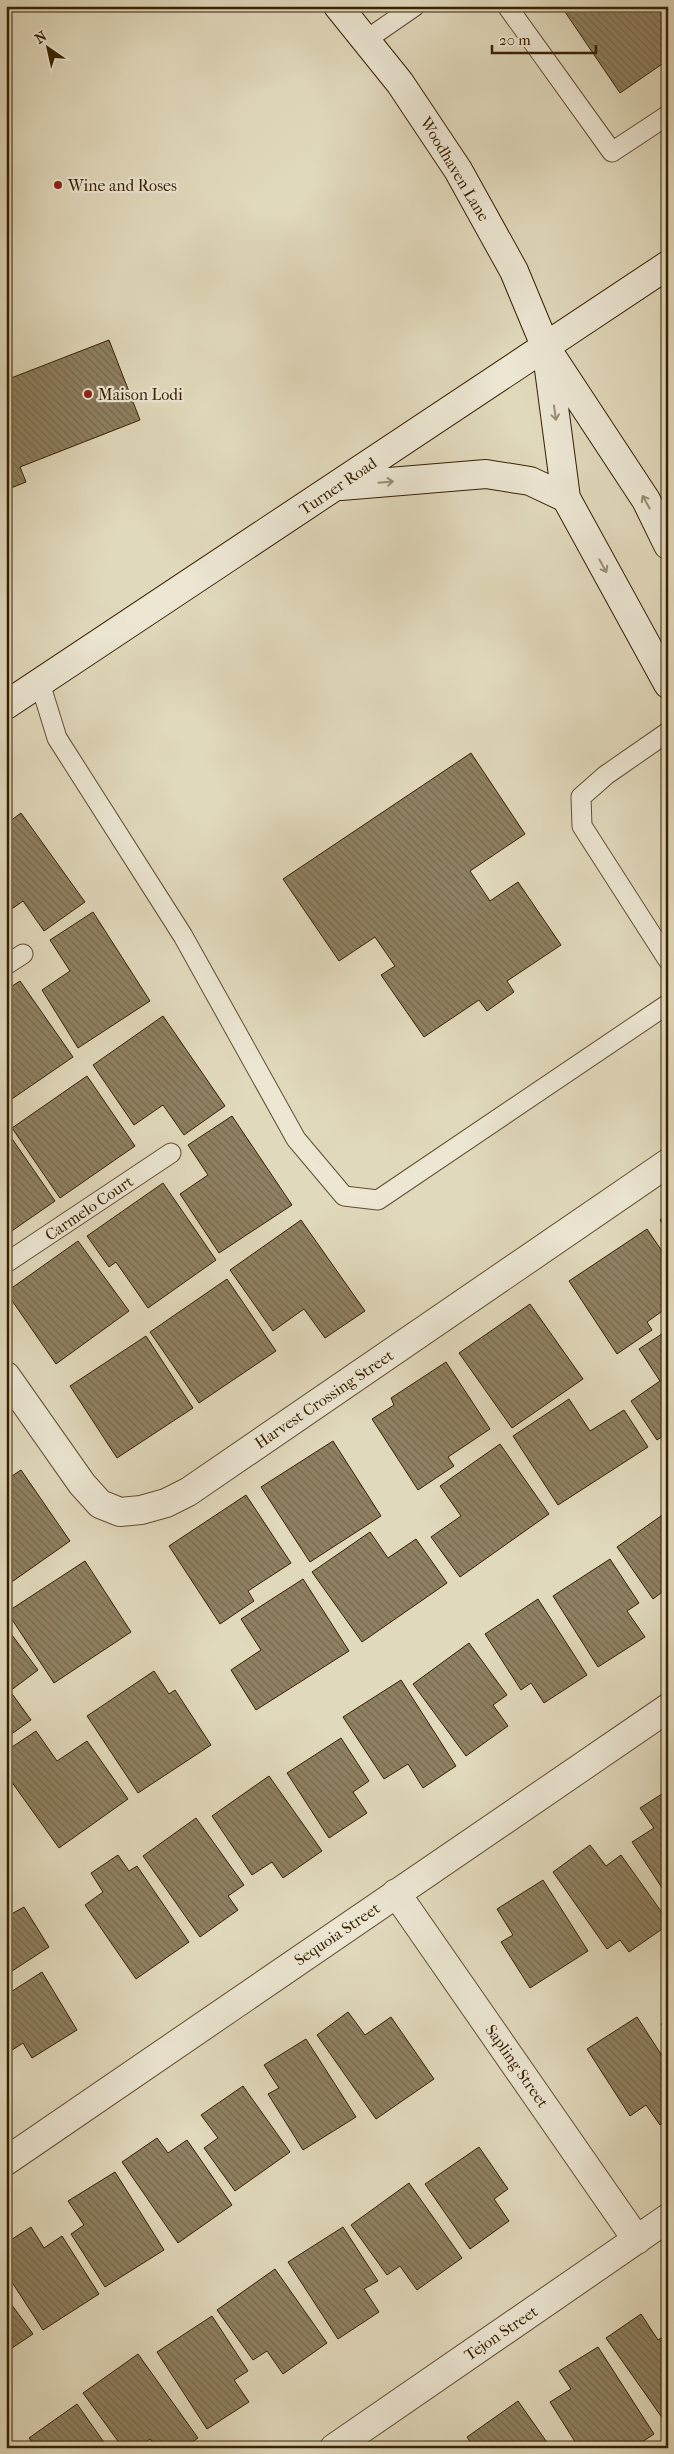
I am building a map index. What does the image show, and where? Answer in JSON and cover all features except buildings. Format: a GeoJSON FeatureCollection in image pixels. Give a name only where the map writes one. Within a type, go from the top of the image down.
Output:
{"type":"FeatureCollection","features":[{"type":"Feature","properties":{"kind":"street","name":"Woodhaven Lane"},"geometry":{"type":"LineString","coordinates":[[338,6],[400,83],[458,170],[514,271],[546,348]]}},
{"type":"Feature","properties":{"kind":"street","name":"Turner Road"},"geometry":{"type":"LineString","coordinates":[[6,705],[337,487],[668,265]]}},
{"type":"Feature","properties":{"kind":"street"},"geometry":{"type":"LineString","coordinates":[[546,348],[566,498],[668,684]]}},
{"type":"Feature","properties":{"kind":"street"},"geometry":{"type":"LineString","coordinates":[[546,348],[646,500],[668,545]]}},
{"type":"Feature","properties":{"kind":"street"},"geometry":{"type":"LineString","coordinates":[[337,487],[486,474],[530,481],[566,498]]}},
{"type":"Feature","properties":{"kind":"street","name":"Harvest Crossing Street"},"geometry":{"type":"LineString","coordinates":[[6,1376],[82,1484],[100,1504],[120,1512],[142,1510],[166,1503],[196,1486],[668,1163]]}},
{"type":"Feature","properties":{"kind":"street","name":"Sequoia Street"},"geometry":{"type":"LineString","coordinates":[[6,2161],[668,1708]]}},
{"type":"Feature","properties":{"kind":"street","name":"Sapling Street"},"geometry":{"type":"LineString","coordinates":[[396,1893],[637,2240]]}},
{"type":"Feature","properties":{"kind":"street","name":"Tejon Street"},"geometry":{"type":"LineString","coordinates":[[334,2448],[668,2218]]}},
{"type":"Feature","properties":{"kind":"lane"},"geometry":{"type":"LineString","coordinates":[[366,40],[415,6]]}},
{"type":"Feature","properties":{"kind":"lane"},"geometry":{"type":"LineString","coordinates":[[507,6],[612,152],[668,115]]}},
{"type":"Feature","properties":{"kind":"lane"},"geometry":{"type":"LineString","coordinates":[[40,683],[57,738],[183,936],[296,1138],[344,1196],[378,1200],[668,1004]]}},
{"type":"Feature","properties":{"kind":"lane"},"geometry":{"type":"LineString","coordinates":[[668,732],[606,775],[581,798],[582,826],[668,960]]}},
{"type":"Feature","properties":{"kind":"lane"},"geometry":{"type":"LineString","coordinates":[[6,965],[23,954]]}},
{"type":"Feature","properties":{"kind":"lane","name":"Carmelo Court"},"geometry":{"type":"LineString","coordinates":[[6,1263],[171,1153]]}},
{"type":"Feature","properties":{"kind":"place","name":"Wine and Roses"},"geometry":{"type":"Point","coordinates":[58,185]}},
{"type":"Feature","properties":{"kind":"place","name":"Maison Lodi"},"geometry":{"type":"Point","coordinates":[88,394]}}]}
